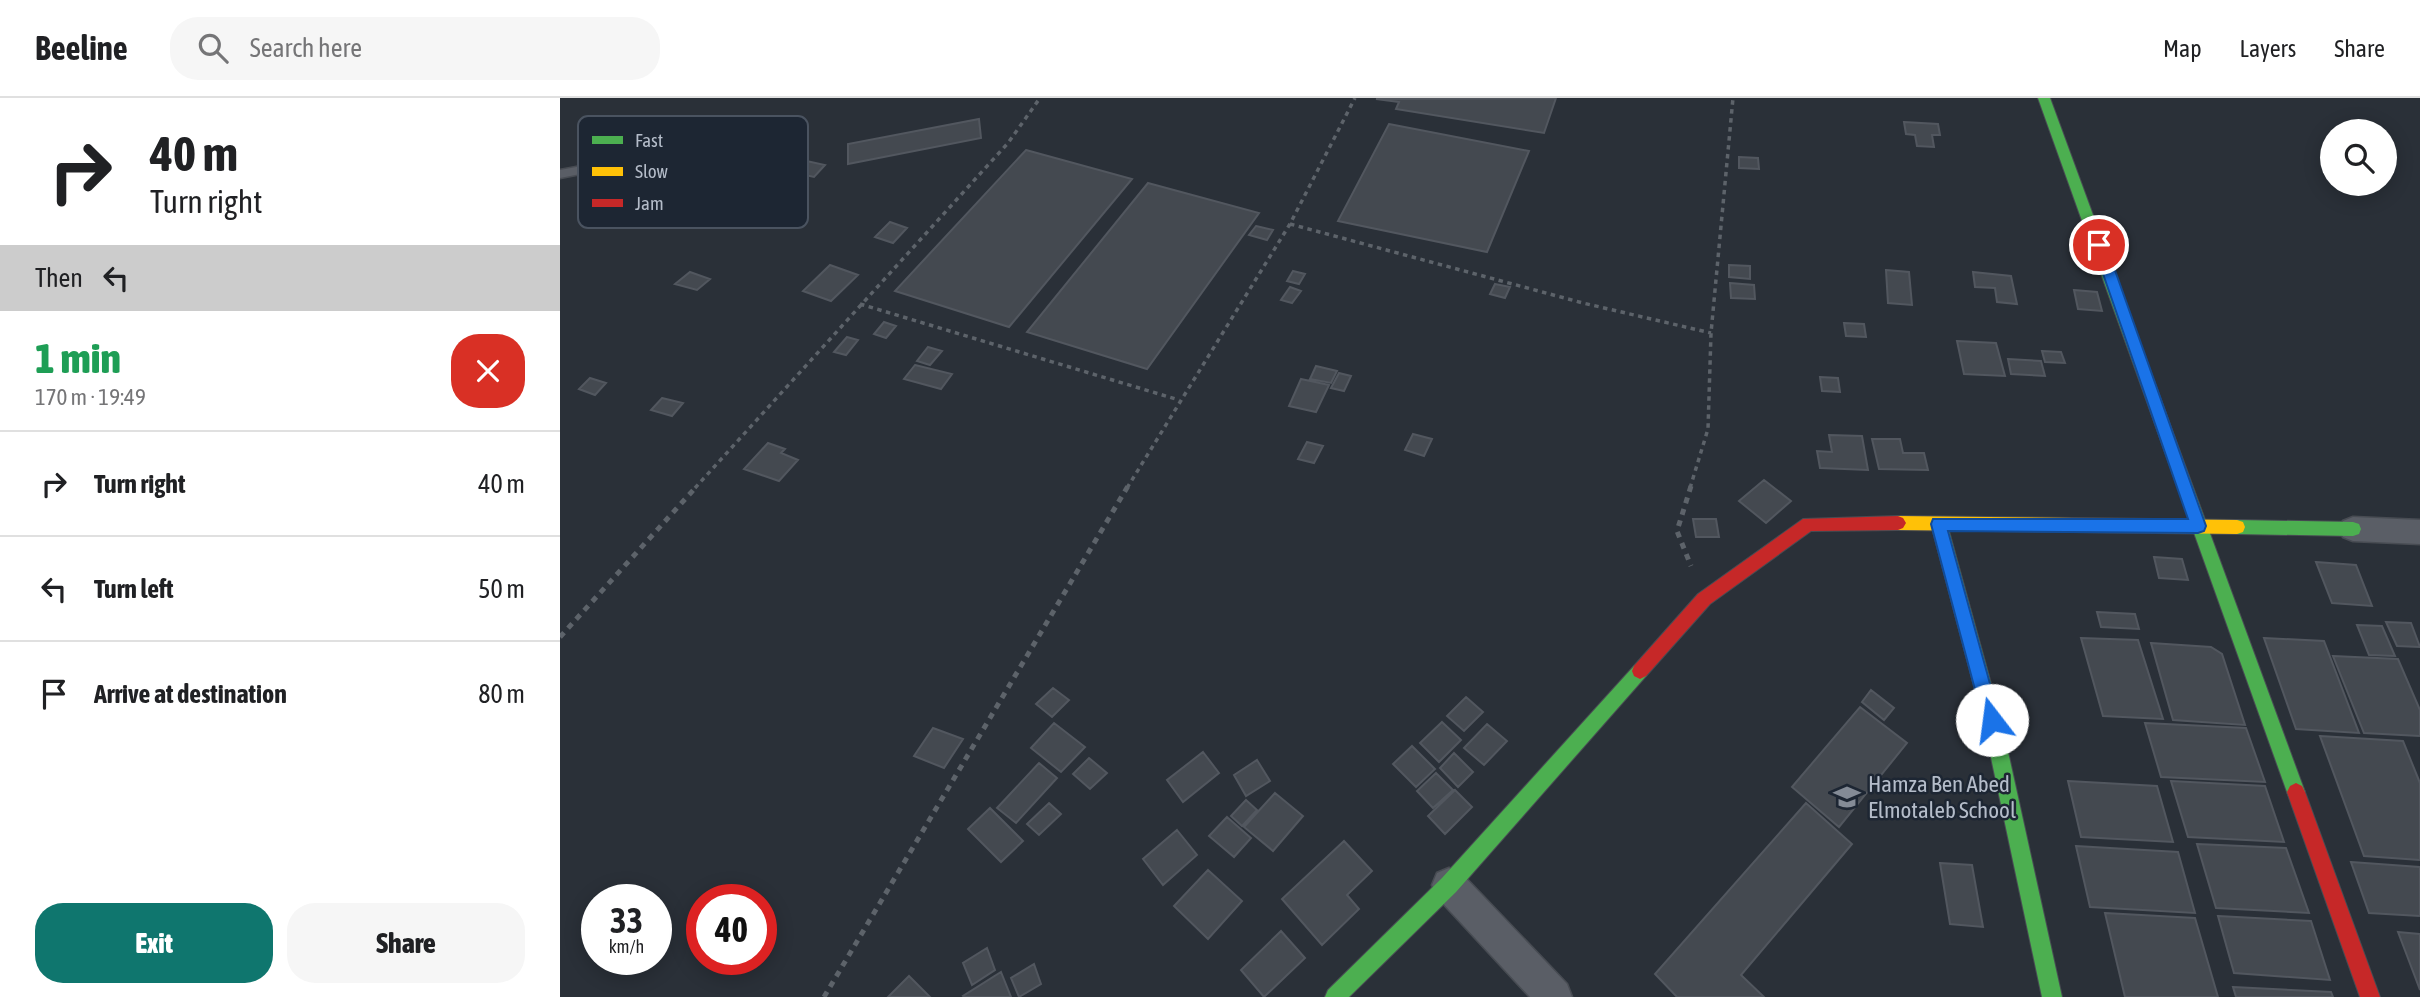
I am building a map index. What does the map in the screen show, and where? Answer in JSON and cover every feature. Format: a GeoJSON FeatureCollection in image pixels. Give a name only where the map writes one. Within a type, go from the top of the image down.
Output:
{"type":"FeatureCollection","features":[{"type":"Feature","properties":{"kind":"street"},"geometry":{"type":"LineString","coordinates":[[2044,98],[2370,997]]}},
{"type":"Feature","properties":{"kind":"street"},"geometry":{"type":"LineString","coordinates":[[1335,997],[1449,885],[1704,599],[1808,524],[2198,526],[2420,532]]}},
{"type":"Feature","properties":{"kind":"street"},"geometry":{"type":"LineString","coordinates":[[1939,524],[1992,720],[2052,997]]}},
{"type":"Feature","properties":{"kind":"street"},"geometry":{"type":"LineString","coordinates":[[1449,885],[1554,997]]}},
{"type":"Feature","properties":{"kind":"path"},"geometry":{"type":"LineString","coordinates":[[560,637],[1008,143],[1040,98]]}},
{"type":"Feature","properties":{"kind":"path"},"geometry":{"type":"LineString","coordinates":[[824,997],[1179,400],[1290,224],[1356,98]]}},
{"type":"Feature","properties":{"kind":"path"},"geometry":{"type":"LineString","coordinates":[[1704,599],[1677,531],[1708,429],[1711,333],[1733,98]]}},
{"type":"Feature","properties":{"kind":"path"},"geometry":{"type":"LineString","coordinates":[[1290,224],[1583,303],[1711,333]]}},
{"type":"Feature","properties":{"kind":"path"},"geometry":{"type":"LineString","coordinates":[[860,304],[972,335],[1179,400]]}},
{"type":"Feature","properties":{"kind":"building"},"geometry":{"type":"Polygon","coordinates":[[[1556,98],[1544,133],[1396,109],[1399,102],[1376,99],[1556,98]]]}},
{"type":"Feature","properties":{"kind":"building"},"geometry":{"type":"Polygon","coordinates":[[[979,119],[981,138],[848,164],[848,144],[979,119]]]}},
{"type":"Feature","properties":{"kind":"building"},"geometry":{"type":"Polygon","coordinates":[[[1904,122],[1938,124],[1940,135],[1932,135],[1934,147],[1917,146],[1915,135],[1906,134],[1904,122]]]}},
{"type":"Feature","properties":{"kind":"building"},"geometry":{"type":"Polygon","coordinates":[[[1389,124],[1529,151],[1487,252],[1338,221],[1389,124]]]}},
{"type":"Feature","properties":{"kind":"building"},"geometry":{"type":"Polygon","coordinates":[[[1026,150],[1132,179],[1009,327],[895,291],[1026,150]]]}},
{"type":"Feature","properties":{"kind":"building"},"geometry":{"type":"Polygon","coordinates":[[[1739,157],[1758,158],[1759,169],[1739,168],[1739,157]]]}},
{"type":"Feature","properties":{"kind":"building"},"geometry":{"type":"Polygon","coordinates":[[[808,161],[825,165],[814,177],[808,176],[808,161]]]}},
{"type":"Feature","properties":{"kind":"building"},"geometry":{"type":"Polygon","coordinates":[[[1148,183],[1259,213],[1147,369],[1027,332],[1148,183]]]}},
{"type":"Feature","properties":{"kind":"building"},"geometry":{"type":"Polygon","coordinates":[[[890,222],[907,228],[893,243],[875,237],[890,222]]]}},
{"type":"Feature","properties":{"kind":"building"},"geometry":{"type":"Polygon","coordinates":[[[1256,226],[1273,230],[1267,240],[1249,235],[1256,226]]]}},
{"type":"Feature","properties":{"kind":"building"},"geometry":{"type":"Polygon","coordinates":[[[830,265],[858,275],[831,301],[803,291],[830,265]]]}},
{"type":"Feature","properties":{"kind":"building"},"geometry":{"type":"Polygon","coordinates":[[[1729,265],[1750,266],[1750,279],[1729,277],[1729,265]]]}},
{"type":"Feature","properties":{"kind":"building"},"geometry":{"type":"Polygon","coordinates":[[[1886,270],[1909,272],[1912,305],[1888,303],[1886,270]]]}},
{"type":"Feature","properties":{"kind":"building"},"geometry":{"type":"Polygon","coordinates":[[[1293,271],[1305,274],[1299,284],[1287,281],[1293,271]]]}},
{"type":"Feature","properties":{"kind":"building"},"geometry":{"type":"Polygon","coordinates":[[[690,272],[710,279],[697,290],[675,284],[690,272]]]}},
{"type":"Feature","properties":{"kind":"building"},"geometry":{"type":"Polygon","coordinates":[[[1973,272],[2011,276],[2017,304],[1997,302],[1995,288],[1975,287],[1973,272]]]}},
{"type":"Feature","properties":{"kind":"building"},"geometry":{"type":"Polygon","coordinates":[[[1730,283],[1754,285],[1755,299],[1731,298],[1730,283]]]}},
{"type":"Feature","properties":{"kind":"building"},"geometry":{"type":"Polygon","coordinates":[[[1495,284],[1510,287],[1505,298],[1490,294],[1495,284]]]}},
{"type":"Feature","properties":{"kind":"building"},"geometry":{"type":"Polygon","coordinates":[[[1290,287],[1301,291],[1292,303],[1281,300],[1290,287]]]}},
{"type":"Feature","properties":{"kind":"building"},"geometry":{"type":"Polygon","coordinates":[[[2074,290],[2097,292],[2102,311],[2078,309],[2074,290]]]}},
{"type":"Feature","properties":{"kind":"building"},"geometry":{"type":"Polygon","coordinates":[[[884,322],[896,326],[886,338],[874,334],[884,322]]]}},
{"type":"Feature","properties":{"kind":"building"},"geometry":{"type":"Polygon","coordinates":[[[1844,323],[1864,324],[1866,337],[1846,336],[1844,323]]]}},
{"type":"Feature","properties":{"kind":"building"},"geometry":{"type":"Polygon","coordinates":[[[847,337],[858,340],[846,355],[834,352],[847,337]]]}},
{"type":"Feature","properties":{"kind":"building"},"geometry":{"type":"Polygon","coordinates":[[[1957,341],[1996,343],[2005,376],[1964,374],[1957,341]]]}},
{"type":"Feature","properties":{"kind":"building"},"geometry":{"type":"Polygon","coordinates":[[[928,347],[942,351],[930,365],[917,361],[928,347]]]}},
{"type":"Feature","properties":{"kind":"building"},"geometry":{"type":"Polygon","coordinates":[[[2042,351],[2061,352],[2065,363],[2045,362],[2042,351]]]}},
{"type":"Feature","properties":{"kind":"building"},"geometry":{"type":"Polygon","coordinates":[[[2008,359],[2041,361],[2045,376],[2011,374],[2008,359]]]}},
{"type":"Feature","properties":{"kind":"building"},"geometry":{"type":"Polygon","coordinates":[[[915,365],[952,374],[941,389],[904,379],[915,365]]]}},
{"type":"Feature","properties":{"kind":"building"},"geometry":{"type":"Polygon","coordinates":[[[1316,366],[1337,371],[1331,383],[1310,379],[1316,366]]]}},
{"type":"Feature","properties":{"kind":"building"},"geometry":{"type":"Polygon","coordinates":[[[1339,373],[1351,376],[1344,391],[1331,388],[1339,373]]]}},
{"type":"Feature","properties":{"kind":"building"},"geometry":{"type":"Polygon","coordinates":[[[1820,377],[1838,378],[1840,392],[1822,391],[1820,377]]]}},
{"type":"Feature","properties":{"kind":"building"},"geometry":{"type":"Polygon","coordinates":[[[590,378],[606,383],[595,395],[579,389],[590,378]]]}},
{"type":"Feature","properties":{"kind":"building"},"geometry":{"type":"Polygon","coordinates":[[[1301,379],[1329,385],[1316,412],[1289,406],[1301,379]]]}},
{"type":"Feature","properties":{"kind":"building"},"geometry":{"type":"Polygon","coordinates":[[[662,398],[683,403],[672,416],[651,410],[662,398]]]}},
{"type":"Feature","properties":{"kind":"building"},"geometry":{"type":"Polygon","coordinates":[[[1413,434],[1432,439],[1424,456],[1405,450],[1413,434]]]}},
{"type":"Feature","properties":{"kind":"building"},"geometry":{"type":"Polygon","coordinates":[[[1829,435],[1862,436],[1868,470],[1820,468],[1817,451],[1832,452],[1829,435]]]}},
{"type":"Feature","properties":{"kind":"building"},"geometry":{"type":"Polygon","coordinates":[[[1872,439],[1900,439],[1903,453],[1924,453],[1928,470],[1879,469],[1872,439]]]}},
{"type":"Feature","properties":{"kind":"building"},"geometry":{"type":"Polygon","coordinates":[[[1307,442],[1323,446],[1314,463],[1298,459],[1307,442]]]}},
{"type":"Feature","properties":{"kind":"building"},"geometry":{"type":"Polygon","coordinates":[[[768,443],[785,449],[781,453],[798,460],[779,481],[744,469],[768,443]]]}},
{"type":"Feature","properties":{"kind":"building"},"geometry":{"type":"Polygon","coordinates":[[[1764,480],[1791,501],[1766,523],[1739,501],[1764,480]]]}},
{"type":"Feature","properties":{"kind":"building"},"geometry":{"type":"Polygon","coordinates":[[[1693,519],[1716,519],[1719,537],[1696,537],[1693,519]]]}},
{"type":"Feature","properties":{"kind":"building"},"geometry":{"type":"Polygon","coordinates":[[[2154,557],[2182,559],[2188,580],[2159,578],[2154,557]]]}},
{"type":"Feature","properties":{"kind":"building"},"geometry":{"type":"Polygon","coordinates":[[[2316,562],[2356,565],[2372,606],[2332,603],[2316,562]]]}},
{"type":"Feature","properties":{"kind":"building"},"geometry":{"type":"Polygon","coordinates":[[[2097,612],[2135,614],[2139,629],[2101,627],[2097,612]]]}},
{"type":"Feature","properties":{"kind":"building"},"geometry":{"type":"Polygon","coordinates":[[[2386,622],[2411,623],[2420,647],[2397,646],[2386,622]]]}},
{"type":"Feature","properties":{"kind":"building"},"geometry":{"type":"Polygon","coordinates":[[[2357,625],[2382,626],[2395,656],[2369,655],[2357,625]]]}},
{"type":"Feature","properties":{"kind":"building"},"geometry":{"type":"Polygon","coordinates":[[[2081,638],[2138,640],[2163,719],[2103,716],[2081,638]]]}},
{"type":"Feature","properties":{"kind":"building"},"geometry":{"type":"Polygon","coordinates":[[[2264,638],[2324,641],[2359,733],[2296,729],[2264,638]]]}},
{"type":"Feature","properties":{"kind":"building"},"geometry":{"type":"Polygon","coordinates":[[[2151,643],[2211,647],[2222,654],[2245,725],[2173,720],[2151,643]]]}},
{"type":"Feature","properties":{"kind":"building"},"geometry":{"type":"Polygon","coordinates":[[[2333,656],[2398,659],[2420,710],[2420,736],[2364,733],[2333,656]]]}},
{"type":"Feature","properties":{"kind":"building"},"geometry":{"type":"Polygon","coordinates":[[[1053,688],[1069,700],[1052,717],[1036,704],[1053,688]]]}},
{"type":"Feature","properties":{"kind":"building"},"geometry":{"type":"Polygon","coordinates":[[[1871,690],[1894,708],[1884,720],[1862,702],[1871,690]]]}},
{"type":"Feature","properties":{"kind":"building"},"geometry":{"type":"Polygon","coordinates":[[[1466,697],[1483,712],[1464,731],[1447,716],[1466,697]]]}},
{"type":"Feature","properties":{"kind":"building"},"geometry":{"type":"Polygon","coordinates":[[[1860,707],[1907,743],[1839,827],[1792,787],[1860,707]]]}},
{"type":"Feature","properties":{"kind":"building"},"geometry":{"type":"Polygon","coordinates":[[[1442,722],[1461,740],[1439,762],[1420,743],[1442,722]]]}},
{"type":"Feature","properties":{"kind":"building"},"geometry":{"type":"Polygon","coordinates":[[[1054,723],[1085,747],[1061,772],[1031,748],[1054,723]]]}},
{"type":"Feature","properties":{"kind":"building"},"geometry":{"type":"Polygon","coordinates":[[[2145,723],[2246,728],[2265,782],[2161,777],[2145,723]]]}},
{"type":"Feature","properties":{"kind":"building"},"geometry":{"type":"Polygon","coordinates":[[[1487,724],[1507,741],[1484,765],[1464,748],[1487,724]]]}},
{"type":"Feature","properties":{"kind":"building"},"geometry":{"type":"Polygon","coordinates":[[[933,728],[963,739],[944,768],[914,756],[933,728]]]}},
{"type":"Feature","properties":{"kind":"building"},"geometry":{"type":"Polygon","coordinates":[[[2320,736],[2403,741],[2420,783],[2420,860],[2364,856],[2320,736]]]}},
{"type":"Feature","properties":{"kind":"building"},"geometry":{"type":"Polygon","coordinates":[[[1412,746],[1435,769],[1416,787],[1393,764],[1412,746]]]}},
{"type":"Feature","properties":{"kind":"building"},"geometry":{"type":"Polygon","coordinates":[[[1203,752],[1219,773],[1183,802],[1167,780],[1203,752]]]}},
{"type":"Feature","properties":{"kind":"building"},"geometry":{"type":"Polygon","coordinates":[[[1454,753],[1473,772],[1458,787],[1440,768],[1454,753]]]}},
{"type":"Feature","properties":{"kind":"building"},"geometry":{"type":"Polygon","coordinates":[[[1089,758],[1107,773],[1090,789],[1073,774],[1089,758]]]}},
{"type":"Feature","properties":{"kind":"building"},"geometry":{"type":"Polygon","coordinates":[[[1257,760],[1270,781],[1246,796],[1234,775],[1257,760]]]}},
{"type":"Feature","properties":{"kind":"building"},"geometry":{"type":"Polygon","coordinates":[[[1039,763],[1057,778],[1016,823],[997,808],[1039,763]]]}},
{"type":"Feature","properties":{"kind":"building"},"geometry":{"type":"Polygon","coordinates":[[[1436,773],[1453,790],[1433,808],[1417,791],[1436,773]]]}},
{"type":"Feature","properties":{"kind":"building"},"geometry":{"type":"Polygon","coordinates":[[[2068,781],[2157,786],[2173,842],[2081,837],[2068,781]]]}},
{"type":"Feature","properties":{"kind":"building"},"geometry":{"type":"Polygon","coordinates":[[[2171,781],[2265,786],[2284,842],[2188,837],[2171,781]]]}},
{"type":"Feature","properties":{"kind":"building"},"geometry":{"type":"Polygon","coordinates":[[[1455,790],[1472,807],[1445,834],[1428,816],[1455,790]]]}},
{"type":"Feature","properties":{"kind":"building"},"geometry":{"type":"Polygon","coordinates":[[[1275,793],[1303,816],[1273,851],[1244,827],[1275,793]]]}},
{"type":"Feature","properties":{"kind":"building"},"geometry":{"type":"Polygon","coordinates":[[[1246,800],[1257,810],[1242,826],[1231,816],[1246,800]]]}},
{"type":"Feature","properties":{"kind":"building"},"geometry":{"type":"Polygon","coordinates":[[[1049,803],[1061,814],[1039,835],[1027,824],[1049,803]]]}},
{"type":"Feature","properties":{"kind":"building"},"geometry":{"type":"Polygon","coordinates":[[[1806,803],[1852,844],[1741,975],[1764,997],[1677,997],[1655,974],[1806,803]]]}},
{"type":"Feature","properties":{"kind":"building"},"geometry":{"type":"Polygon","coordinates":[[[990,808],[1023,841],[1001,862],[968,829],[990,808]]]}},
{"type":"Feature","properties":{"kind":"building"},"geometry":{"type":"Polygon","coordinates":[[[1227,817],[1251,838],[1234,857],[1209,836],[1227,817]]]}},
{"type":"Feature","properties":{"kind":"building"},"geometry":{"type":"Polygon","coordinates":[[[1177,830],[1197,855],[1163,885],[1143,859],[1177,830]]]}},
{"type":"Feature","properties":{"kind":"building"},"geometry":{"type":"Polygon","coordinates":[[[1344,841],[1372,871],[1347,895],[1359,909],[1322,945],[1282,899],[1344,841]]]}},
{"type":"Feature","properties":{"kind":"building"},"geometry":{"type":"Polygon","coordinates":[[[2197,844],[2286,848],[2309,913],[2216,908],[2197,844]]]}},
{"type":"Feature","properties":{"kind":"building"},"geometry":{"type":"Polygon","coordinates":[[[2076,846],[2178,852],[2195,913],[2090,907],[2076,846]]]}},
{"type":"Feature","properties":{"kind":"building"},"geometry":{"type":"Polygon","coordinates":[[[2351,862],[2420,867],[2420,916],[2369,913],[2351,862]]]}},
{"type":"Feature","properties":{"kind":"building"},"geometry":{"type":"Polygon","coordinates":[[[1940,863],[1972,865],[1983,927],[1950,924],[1940,863]]]}},
{"type":"Feature","properties":{"kind":"building"},"geometry":{"type":"Polygon","coordinates":[[[1208,870],[1242,901],[1208,939],[1174,906],[1208,870]]]}},
{"type":"Feature","properties":{"kind":"building"},"geometry":{"type":"Polygon","coordinates":[[[2105,913],[2195,918],[2218,997],[2125,997],[2105,913]]]}},
{"type":"Feature","properties":{"kind":"building"},"geometry":{"type":"Polygon","coordinates":[[[2218,916],[2311,921],[2330,980],[2234,973],[2218,916]]]}},
{"type":"Feature","properties":{"kind":"building"},"geometry":{"type":"Polygon","coordinates":[[[1281,931],[1305,958],[1264,997],[1241,970],[1281,931]]]}},
{"type":"Feature","properties":{"kind":"building"},"geometry":{"type":"Polygon","coordinates":[[[2398,932],[2420,934],[2420,990],[2398,932]]]}},
{"type":"Feature","properties":{"kind":"building"},"geometry":{"type":"Polygon","coordinates":[[[987,948],[995,970],[972,985],[963,963],[987,948]]]}},
{"type":"Feature","properties":{"kind":"building"},"geometry":{"type":"Polygon","coordinates":[[[1034,964],[1041,984],[1019,997],[1011,978],[1034,964]]]}},
{"type":"Feature","properties":{"kind":"building"},"geometry":{"type":"Polygon","coordinates":[[[1001,972],[1011,997],[963,996],[1001,972]]]}},
{"type":"Feature","properties":{"kind":"building"},"geometry":{"type":"Polygon","coordinates":[[[909,976],[930,997],[888,997],[909,976]]]}},
{"type":"Feature","properties":{"kind":"building"},"geometry":{"type":"Polygon","coordinates":[[[2233,987],[2331,992],[2333,997],[2236,997],[2233,987]]]}},
{"type":"Feature","properties":{"kind":"traffic: fast"},"geometry":{"type":"LineString","coordinates":[[2044,98],[2296,792]]}},
{"type":"Feature","properties":{"kind":"traffic: fast"},"geometry":{"type":"LineString","coordinates":[[1939,524],[1992,720],[2052,997]]}},
{"type":"Feature","properties":{"kind":"traffic: fast"},"geometry":{"type":"LineString","coordinates":[[2237,527],[2353,529]]}},
{"type":"Feature","properties":{"kind":"traffic: fast"},"geometry":{"type":"LineString","coordinates":[[1335,997],[1449,885],[1640,671]]}},
{"type":"Feature","properties":{"kind":"traffic: slow"},"geometry":{"type":"LineString","coordinates":[[1898,523],[2237,527]]}},
{"type":"Feature","properties":{"kind":"traffic: jam"},"geometry":{"type":"LineString","coordinates":[[1640,671],[1704,599],[1808,524],[1898,523]]}},
{"type":"Feature","properties":{"kind":"traffic: jam"},"geometry":{"type":"LineString","coordinates":[[2296,792],[2370,997]]}},
{"type":"Feature","properties":{"kind":"place","name":"Hamza Ben Abed Elmotaleb School"},"geometry":{"type":"Point","coordinates":[1847,797]}},
{"type":"Feature","properties":{"kind":"route"},"geometry":{"type":"LineString","coordinates":[[1992,720],[1939,524],[2198,526],[2099,245]]}}]}
